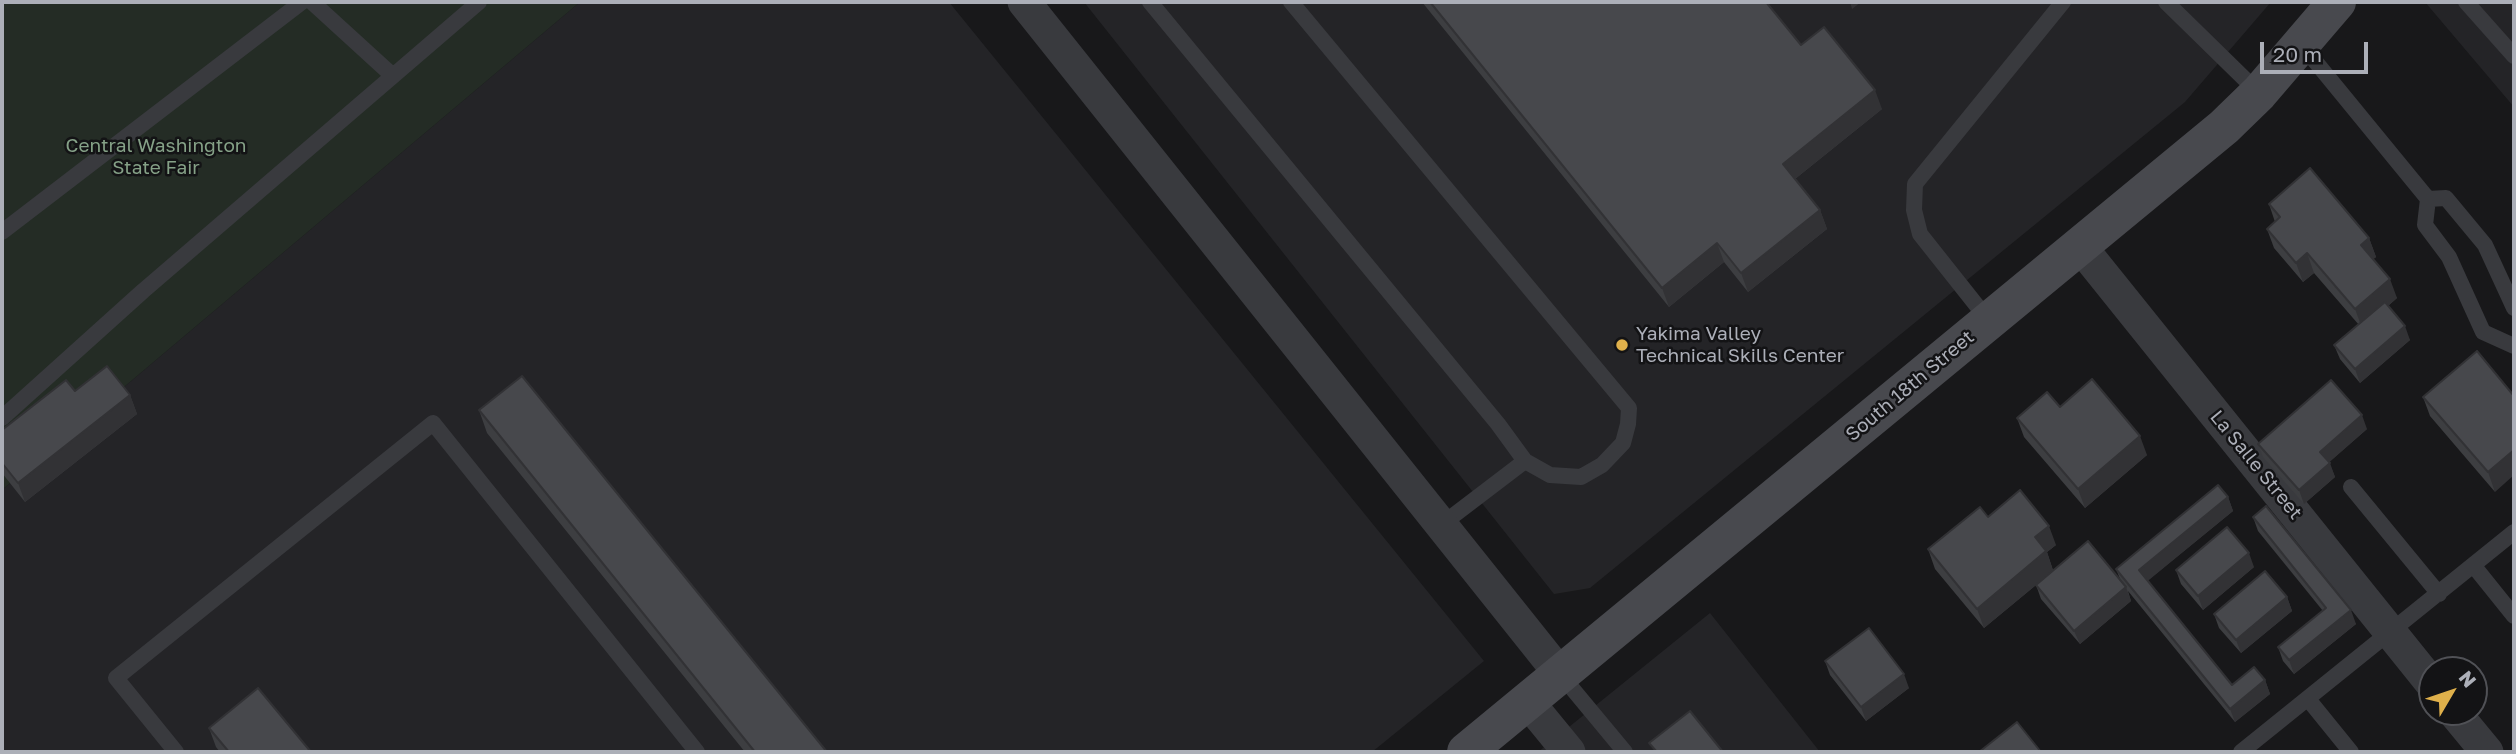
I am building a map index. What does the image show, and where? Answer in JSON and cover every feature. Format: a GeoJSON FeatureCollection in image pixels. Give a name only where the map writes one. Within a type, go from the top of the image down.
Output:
{"type":"FeatureCollection","features":[{"type":"Feature","properties":{"kind":"street"},"geometry":{"type":"LineString","coordinates":[[1024,2],[1561,675]]}},
{"type":"Feature","properties":{"kind":"street","name":"South 18th Street"},"geometry":{"type":"LineString","coordinates":[[1466,752],[2224,127],[2259,93],[2337,2]]}},
{"type":"Feature","properties":{"kind":"street","name":"La Salle Street"},"geometry":{"type":"LineString","coordinates":[[2080,246],[2418,667]]}},
{"type":"Feature","properties":{"kind":"street"},"geometry":{"type":"LineString","coordinates":[[1528,702],[1569,752]]}},
{"type":"Feature","properties":{"kind":"street"},"geometry":{"type":"LineString","coordinates":[[2466,726],[2487,752]]}},
{"type":"Feature","properties":{"kind":"lane"},"geometry":{"type":"LineString","coordinates":[[2,232],[302,2]]}},
{"type":"Feature","properties":{"kind":"lane"},"geometry":{"type":"LineString","coordinates":[[312,2],[393,76]]}},
{"type":"Feature","properties":{"kind":"lane"},"geometry":{"type":"LineString","coordinates":[[2,418],[143,292],[479,2]]}},
{"type":"Feature","properties":{"kind":"lane"},"geometry":{"type":"LineString","coordinates":[[1150,2],[1498,424],[1525,461],[1550,475],[1581,477],[1602,465],[1623,443],[1629,408],[1291,2]]}},
{"type":"Feature","properties":{"kind":"lane"},"geometry":{"type":"LineString","coordinates":[[1989,321],[1920,234],[1914,210],[1915,184],[2063,2]]}},
{"type":"Feature","properties":{"kind":"lane"},"geometry":{"type":"LineString","coordinates":[[2166,2],[2259,93]]}},
{"type":"Feature","properties":{"kind":"lane"},"geometry":{"type":"LineString","coordinates":[[2466,2],[2514,56]]}},
{"type":"Feature","properties":{"kind":"lane"},"geometry":{"type":"LineString","coordinates":[[2301,44],[2428,199]]}},
{"type":"Feature","properties":{"kind":"lane"},"geometry":{"type":"LineString","coordinates":[[2428,199],[2445,198],[2486,246],[2514,308]]}},
{"type":"Feature","properties":{"kind":"lane"},"geometry":{"type":"LineString","coordinates":[[2428,199],[2425,225],[2449,257],[2483,332],[2514,346]]}},
{"type":"Feature","properties":{"kind":"lane"},"geometry":{"type":"LineString","coordinates":[[176,752],[116,678],[433,423],[697,752]]}},
{"type":"Feature","properties":{"kind":"lane"},"geometry":{"type":"LineString","coordinates":[[1441,526],[1525,461]]}},
{"type":"Feature","properties":{"kind":"lane"},"geometry":{"type":"LineString","coordinates":[[2351,487],[2439,594]]}},
{"type":"Feature","properties":{"kind":"lane"},"geometry":{"type":"LineString","coordinates":[[2241,752],[2514,532]]}},
{"type":"Feature","properties":{"kind":"lane"},"geometry":{"type":"LineString","coordinates":[[2473,565],[2514,616]]}},
{"type":"Feature","properties":{"kind":"lane"},"geometry":{"type":"LineString","coordinates":[[1561,675],[1625,752]]}},
{"type":"Feature","properties":{"kind":"lane"},"geometry":{"type":"LineString","coordinates":[[2308,699],[2351,752]]}},
{"type":"Feature","properties":{"kind":"shaded area"},"geometry":{"type":"Polygon","coordinates":[[[580,2],[949,2],[1484,661],[1372,752],[2,752],[2,490],[580,2]]]}},
{"type":"Feature","properties":{"kind":"shaded area","name":"Yakima Valley Technical Skills Center"},"geometry":{"type":"Polygon","coordinates":[[[1084,2],[2271,2],[2185,102],[1590,588],[1554,594],[1084,2]]]}},
{"type":"Feature","properties":{"kind":"shaded area"},"geometry":{"type":"Polygon","coordinates":[[[2425,2],[2514,2],[2514,107],[2425,2]]]}},
{"type":"Feature","properties":{"kind":"shaded area"},"geometry":{"type":"Polygon","coordinates":[[[1710,613],[1820,752],[1538,752],[1710,613]]]}},
{"type":"Feature","properties":{"kind":"green space","name":"Central Washington State Fair"},"geometry":{"type":"Polygon","coordinates":[[[2,2],[580,2],[2,490],[2,2]]]}},
{"type":"Feature","properties":{"kind":"building","name":"Yakima Valley Technical Skills Center"},"geometry":{"type":"Polygon","coordinates":[[[1430,2],[1766,2],[1801,45],[1824,27],[1875,90],[1783,164],[1820,210],[1741,273],[1717,243],[1662,288],[1430,2]]]}},
{"type":"Feature","properties":{"kind":"building"},"geometry":{"type":"Polygon","coordinates":[[[2310,168],[2369,238],[2361,245],[2390,279],[2355,309],[2307,253],[2296,263],[2267,229],[2280,217],[2269,204],[2310,168]]]}},
{"type":"Feature","properties":{"kind":"building"},"geometry":{"type":"Polygon","coordinates":[[[2385,302],[2405,326],[2355,369],[2334,345],[2385,302]]]}},
{"type":"Feature","properties":{"kind":"building"},"geometry":{"type":"Polygon","coordinates":[[[2477,351],[2514,396],[2514,450],[2488,472],[2423,397],[2477,351]]]}},
{"type":"Feature","properties":{"kind":"building"},"geometry":{"type":"Polygon","coordinates":[[[107,366],[130,395],[18,483],[2,463],[2,430],[66,380],[75,391],[107,366]]]}},
{"type":"Feature","properties":{"kind":"building"},"geometry":{"type":"Polygon","coordinates":[[[522,376],[827,752],[755,752],[479,410],[522,376]]]}},
{"type":"Feature","properties":{"kind":"building"},"geometry":{"type":"Polygon","coordinates":[[[2092,379],[2140,436],[2078,489],[2017,418],[2047,392],[2060,407],[2092,379]]]}},
{"type":"Feature","properties":{"kind":"building"},"geometry":{"type":"Polygon","coordinates":[[[2331,380],[2362,415],[2320,452],[2330,463],[2299,490],[2258,444],[2331,380]]]}},
{"type":"Feature","properties":{"kind":"building"},"geometry":{"type":"Polygon","coordinates":[[[2218,485],[2228,497],[2139,570],[2232,685],[2254,667],[2265,680],[2230,709],[2116,569],[2218,485]]]}},
{"type":"Feature","properties":{"kind":"building"},"geometry":{"type":"Polygon","coordinates":[[[2020,490],[2049,526],[2035,537],[2046,551],[1977,609],[1928,549],[1980,507],[1988,517],[2020,490]]]}},
{"type":"Feature","properties":{"kind":"building"},"geometry":{"type":"Polygon","coordinates":[[[2266,506],[2351,610],[2289,660],[2278,647],[2326,608],[2253,517],[2266,506]]]}},
{"type":"Feature","properties":{"kind":"building"},"geometry":{"type":"Polygon","coordinates":[[[2227,527],[2249,553],[2198,596],[2176,570],[2227,527]]]}},
{"type":"Feature","properties":{"kind":"building"},"geometry":{"type":"Polygon","coordinates":[[[2088,541],[2126,587],[2074,631],[2036,585],[2088,541]]]}},
{"type":"Feature","properties":{"kind":"building"},"geometry":{"type":"Polygon","coordinates":[[[2265,571],[2287,597],[2236,640],[2214,614],[2265,571]]]}},
{"type":"Feature","properties":{"kind":"building"},"geometry":{"type":"Polygon","coordinates":[[[1869,628],[1904,674],[1861,707],[1825,661],[1869,628]]]}},
{"type":"Feature","properties":{"kind":"building"},"geometry":{"type":"Polygon","coordinates":[[[258,688],[311,752],[229,752],[209,728],[258,688]]]}},
{"type":"Feature","properties":{"kind":"building"},"geometry":{"type":"Polygon","coordinates":[[[1690,711],[1723,752],[1657,752],[1649,743],[1690,711]]]}},
{"type":"Feature","properties":{"kind":"building"},"geometry":{"type":"Polygon","coordinates":[[[2017,722],[2041,752],[1979,752],[2017,722]]]}},
{"type":"Feature","properties":{"kind":"place","name":"Yakima Valley Technical Skills Center"},"geometry":{"type":"Point","coordinates":[1622,345]}}]}
